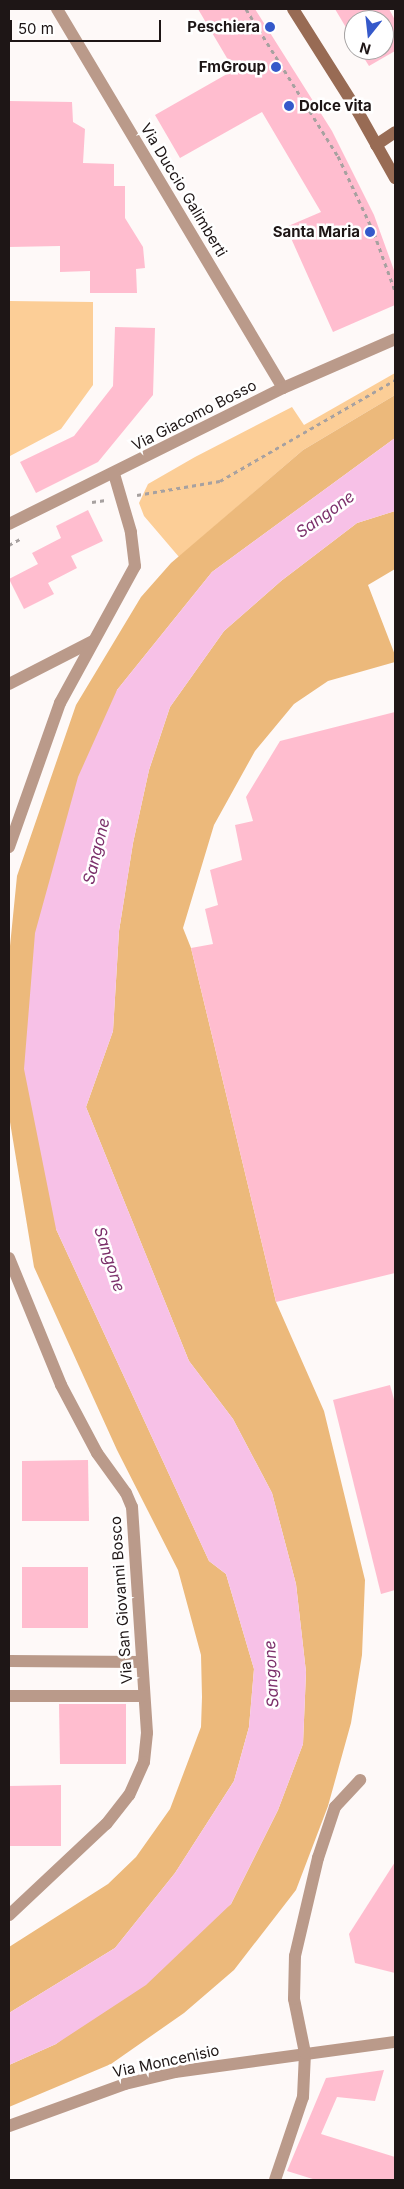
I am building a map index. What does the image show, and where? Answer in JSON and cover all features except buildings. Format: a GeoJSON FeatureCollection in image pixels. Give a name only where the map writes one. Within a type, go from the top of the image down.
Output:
{"type":"FeatureCollection","features":[{"type":"Feature","properties":{"kind":"street","name":"Via Duccio Galimberti"},"geometry":{"type":"LineString","coordinates":[[56,9],[283,388]]}},
{"type":"Feature","properties":{"kind":"street"},"geometry":{"type":"LineString","coordinates":[[293,9],[395,178]]}},
{"type":"Feature","properties":{"kind":"street"},"geometry":{"type":"LineString","coordinates":[[376,145],[395,132]]}},
{"type":"Feature","properties":{"kind":"street","name":"Via Giacomo Bosso"},"geometry":{"type":"LineString","coordinates":[[9,524],[114,474],[283,388],[395,339]]}},
{"type":"Feature","properties":{"kind":"street"},"geometry":{"type":"LineString","coordinates":[[9,847],[60,703],[92,641],[135,566],[131,532],[114,474]]}},
{"type":"Feature","properties":{"kind":"street"},"geometry":{"type":"LineString","coordinates":[[9,684],[92,641]]}},
{"type":"Feature","properties":{"kind":"street","name":"Via San Giovanni Bosco"},"geometry":{"type":"LineString","coordinates":[[9,1258],[61,1385],[97,1453],[126,1493],[132,1507],[143,1696],[147,1733],[144,1762],[129,1795],[99,1831],[9,1915]]}},
{"type":"Feature","properties":{"kind":"street"},"geometry":{"type":"LineString","coordinates":[[9,1661],[142,1662]]}},
{"type":"Feature","properties":{"kind":"street"},"geometry":{"type":"LineString","coordinates":[[9,1696],[143,1696]]}},
{"type":"Feature","properties":{"kind":"street"},"geometry":{"type":"LineString","coordinates":[[275,2180],[303,2097],[305,2053],[294,2000],[295,1956],[318,1858],[335,1807],[360,1780]]}},
{"type":"Feature","properties":{"kind":"street","name":"Via Moncenisio"},"geometry":{"type":"LineString","coordinates":[[9,2126],[125,2084],[175,2072],[395,2042]]}},
{"type":"Feature","properties":{"kind":"path"},"geometry":{"type":"LineString","coordinates":[[246,9],[338,156],[374,233],[395,291]]}},
{"type":"Feature","properties":{"kind":"path"},"geometry":{"type":"LineString","coordinates":[[143,494],[220,481],[395,380]]}},
{"type":"Feature","properties":{"kind":"shaded area"},"geometry":{"type":"Polygon","coordinates":[[[9,301],[93,302],[93,385],[61,429],[10,456],[9,507],[9,301]]]}},
{"type":"Feature","properties":{"kind":"shaded area"},"geometry":{"type":"Polygon","coordinates":[[[395,373],[395,395],[303,450],[179,557],[144,516],[139,503],[148,484],[195,457],[292,407],[304,425],[395,373]]]}},
{"type":"Feature","properties":{"kind":"shaded area"},"geometry":{"type":"Polygon","coordinates":[[[395,395],[395,438],[212,572],[117,690],[56,1229],[209,1561],[226,1574],[254,1669],[249,1727],[234,1781],[175,1873],[115,1948],[9,2013],[9,1947],[108,1884],[136,1857],[170,1809],[201,1727],[202,1697],[201,1655],[178,1570],[117,1450],[34,1267],[9,1116],[9,956],[17,876],[76,705],[141,597],[171,563],[303,450],[395,395]]]}},
{"type":"Feature","properties":{"kind":"shaded area"},"geometry":{"type":"Polygon","coordinates":[[[395,511],[395,569],[368,585],[395,655],[395,662],[328,681],[294,704],[255,751],[214,825],[183,928],[191,948],[276,1302],[324,1411],[365,1580],[362,1655],[351,1723],[328,1806],[296,1890],[234,1970],[184,2013],[111,2064],[9,2107],[9,2065],[56,2044],[231,1904],[278,1810],[303,1744],[306,1672],[296,1584],[272,1493],[233,1419],[189,1361],[86,1107],[113,1031],[119,931],[133,843],[149,770],[170,707],[224,631],[281,581],[357,523],[395,511]]]}},
{"type":"Feature","properties":{"kind":"water","name":"Sangone"},"geometry":{"type":"Polygon","coordinates":[[[395,438],[395,511],[357,523],[281,581],[224,631],[170,707],[149,770],[133,843],[119,931],[113,1031],[86,1107],[189,1361],[233,1419],[272,1493],[296,1584],[306,1672],[303,1744],[278,1810],[231,1904],[146,1985],[56,2044],[9,2065],[9,2013],[115,1948],[175,1873],[234,1781],[249,1727],[254,1669],[226,1574],[209,1561],[56,1229],[24,1069],[35,933],[78,777],[117,690],[212,572],[395,438]]]}},
{"type":"Feature","properties":{"kind":"place","name":"Peschiera"},"geometry":{"type":"Point","coordinates":[270,27]}},
{"type":"Feature","properties":{"kind":"place","name":"FmGroup"},"geometry":{"type":"Point","coordinates":[276,67]}},
{"type":"Feature","properties":{"kind":"place","name":"Dolce vita"},"geometry":{"type":"Point","coordinates":[289,106]}},
{"type":"Feature","properties":{"kind":"place","name":"Santa Maria"},"geometry":{"type":"Point","coordinates":[370,232]}}]}
